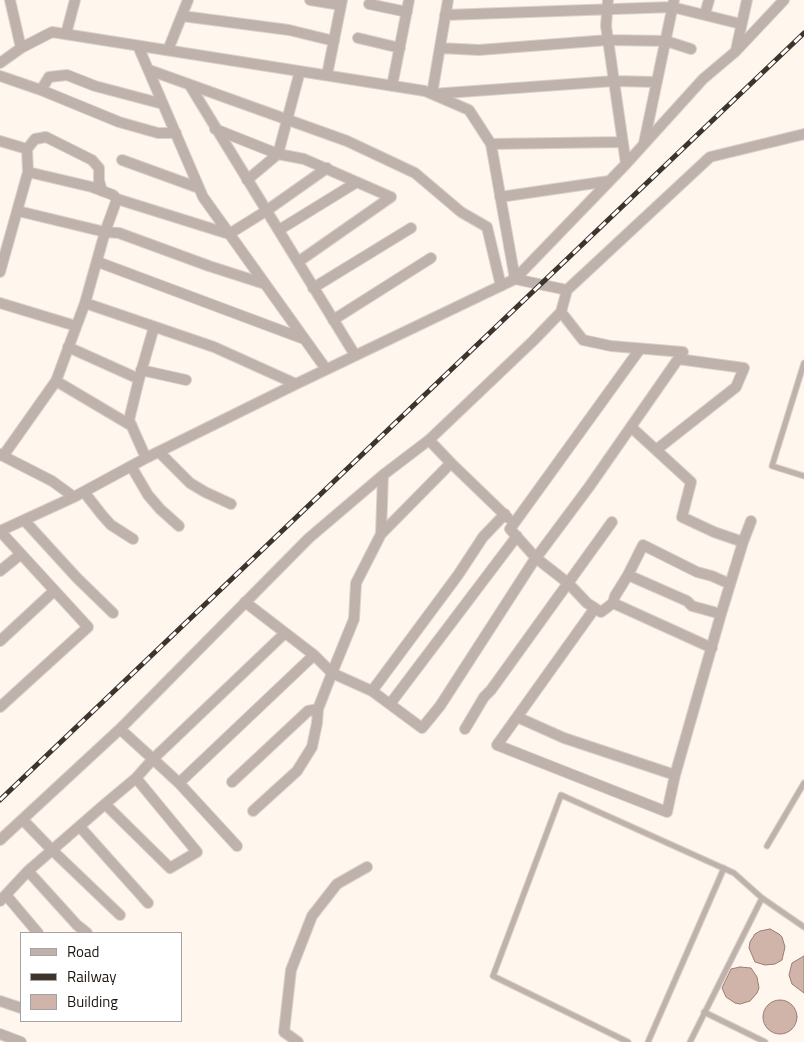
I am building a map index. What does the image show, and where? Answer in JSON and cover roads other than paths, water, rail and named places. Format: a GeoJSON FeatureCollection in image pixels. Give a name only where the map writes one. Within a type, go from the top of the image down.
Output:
{"type":"FeatureCollection","features":[{"type":"Feature","properties":{"kind":"street"},"geometry":{"type":"LineString","coordinates":[[10,0],[21,48]]}},
{"type":"Feature","properties":{"kind":"street"},"geometry":{"type":"LineString","coordinates":[[66,34],[76,0]]}},
{"type":"Feature","properties":{"kind":"street"},"geometry":{"type":"LineString","coordinates":[[168,50],[188,0]]}},
{"type":"Feature","properties":{"kind":"street"},"geometry":{"type":"LineString","coordinates":[[310,0],[342,3],[327,75]]}},
{"type":"Feature","properties":{"kind":"street"},"geometry":{"type":"LineString","coordinates":[[392,86],[409,0]]}},
{"type":"Feature","properties":{"kind":"street"},"geometry":{"type":"LineString","coordinates":[[432,94],[448,0]]}},
{"type":"Feature","properties":{"kind":"street"},"geometry":{"type":"LineString","coordinates":[[705,14],[709,0]]}},
{"type":"Feature","properties":{"kind":"street"},"geometry":{"type":"LineString","coordinates":[[735,52],[747,0]]}},
{"type":"Feature","properties":{"kind":"street"},"geometry":{"type":"LineString","coordinates":[[0,707],[88,627],[0,532],[84,492],[146,458],[326,369],[515,279],[704,80],[735,52],[784,0]]}},
{"type":"Feature","properties":{"kind":"street"},"geometry":{"type":"LineString","coordinates":[[445,15],[673,3],[741,24]]}},
{"type":"Feature","properties":{"kind":"street"},"geometry":{"type":"LineString","coordinates":[[644,144],[673,3]]}},
{"type":"Feature","properties":{"kind":"street"},"geometry":{"type":"LineString","coordinates":[[369,4],[407,12]]}},
{"type":"Feature","properties":{"kind":"street"},"geometry":{"type":"LineString","coordinates":[[607,5],[606,26],[626,164]]}},
{"type":"Feature","properties":{"kind":"street"},"geometry":{"type":"LineString","coordinates":[[182,16],[289,30],[334,41]]}},
{"type":"Feature","properties":{"kind":"street"},"geometry":{"type":"LineString","coordinates":[[0,63],[21,48],[52,32],[425,91],[469,110],[491,144],[515,279]]}},
{"type":"Feature","properties":{"kind":"street"},"geometry":{"type":"LineString","coordinates":[[358,38],[400,48]]}},
{"type":"Feature","properties":{"kind":"street"},"geometry":{"type":"LineString","coordinates":[[440,48],[479,50],[608,40],[666,41],[692,49]]}},
{"type":"Feature","properties":{"kind":"street"},"geometry":{"type":"LineString","coordinates":[[138,46],[203,197],[326,369]]}},
{"type":"Feature","properties":{"kind":"street"},"geometry":{"type":"LineString","coordinates":[[149,70],[347,141],[415,173],[461,212],[487,227],[501,286]]}},
{"type":"Feature","properties":{"kind":"street"},"geometry":{"type":"LineString","coordinates":[[247,180],[278,154],[300,71]]}},
{"type":"Feature","properties":{"kind":"street"},"geometry":{"type":"LineString","coordinates":[[41,90],[49,77],[67,75],[95,86],[163,104]]}},
{"type":"Feature","properties":{"kind":"street"},"geometry":{"type":"LineString","coordinates":[[0,76],[41,90],[119,122],[158,133],[176,134]]}},
{"type":"Feature","properties":{"kind":"street"},"geometry":{"type":"LineString","coordinates":[[432,94],[614,81],[657,82]]}},
{"type":"Feature","properties":{"kind":"street"},"geometry":{"type":"LineString","coordinates":[[189,84],[355,355]]}},
{"type":"Feature","properties":{"kind":"street"},"geometry":{"type":"LineString","coordinates":[[215,129],[278,154],[304,159],[328,168],[391,197],[298,262]]}},
{"type":"Feature","properties":{"kind":"street"},"geometry":{"type":"LineString","coordinates":[[0,840],[120,729],[308,538],[383,475],[429,440],[533,341],[561,312],[567,290],[710,156],[804,134]]}},
{"type":"Feature","properties":{"kind":"street"},"geometry":{"type":"LineString","coordinates":[[0,272],[28,172],[27,149],[35,139],[46,137],[92,160],[100,168],[99,181],[102,191]]}},
{"type":"Feature","properties":{"kind":"street"},"geometry":{"type":"LineString","coordinates":[[0,142],[27,149]]}},
{"type":"Feature","properties":{"kind":"street"},"geometry":{"type":"LineString","coordinates":[[491,144],[622,142]]}},
{"type":"Feature","properties":{"kind":"street"},"geometry":{"type":"LineString","coordinates":[[122,160],[199,188]]}},
{"type":"Feature","properties":{"kind":"street"},"geometry":{"type":"LineString","coordinates":[[28,172],[102,191],[113,195],[117,199],[229,234],[328,168]]}},
{"type":"Feature","properties":{"kind":"street"},"geometry":{"type":"LineString","coordinates":[[500,197],[609,181]]}},
{"type":"Feature","properties":{"kind":"street"},"geometry":{"type":"LineString","coordinates":[[279,230],[357,182]]}},
{"type":"Feature","properties":{"kind":"street"},"geometry":{"type":"LineString","coordinates":[[74,497],[52,481],[2,455],[56,381],[85,303],[105,232],[117,199]]}},
{"type":"Feature","properties":{"kind":"street"},"geometry":{"type":"LineString","coordinates":[[18,211],[105,232],[119,233],[265,284]]}},
{"type":"Feature","properties":{"kind":"street"},"geometry":{"type":"LineString","coordinates":[[313,288],[411,228]]}},
{"type":"Feature","properties":{"kind":"street"},"geometry":{"type":"LineString","coordinates":[[333,320],[431,258]]}},
{"type":"Feature","properties":{"kind":"street"},"geometry":{"type":"LineString","coordinates":[[98,262],[304,339]]}},
{"type":"Feature","properties":{"kind":"street"},"geometry":{"type":"LineString","coordinates":[[515,279],[567,290]]}},
{"type":"Feature","properties":{"kind":"street"},"geometry":{"type":"LineString","coordinates":[[0,302],[76,326]]}},
{"type":"Feature","properties":{"kind":"street"},"geometry":{"type":"LineString","coordinates":[[85,303],[214,347],[296,384]]}},
{"type":"Feature","properties":{"kind":"street"},"geometry":{"type":"LineString","coordinates":[[245,602],[314,655],[332,673],[372,691],[422,728],[440,706],[536,558],[589,487],[683,352],[611,346],[583,340],[561,312]]}},
{"type":"Feature","properties":{"kind":"street"},"geometry":{"type":"LineString","coordinates":[[146,458],[129,420],[154,327]]}},
{"type":"Feature","properties":{"kind":"street"},"geometry":{"type":"LineString","coordinates":[[68,348],[140,375],[186,380]]}},
{"type":"Feature","properties":{"kind":"street"},"geometry":{"type":"LineString","coordinates":[[640,349],[510,529],[536,558],[601,612],[614,603],[615,596],[643,545],[697,572],[730,584]]}},
{"type":"Feature","properties":{"kind":"street"},"geometry":{"type":"LineString","coordinates":[[656,450],[736,387],[744,368],[678,359]]}},
{"type":"Feature","properties":{"kind":"street"},"geometry":{"type":"LineString","coordinates":[[56,381],[132,426]]}},
{"type":"Feature","properties":{"kind":"street"},"geometry":{"type":"LineString","coordinates":[[631,427],[691,482],[682,517],[714,532],[743,542]]}},
{"type":"Feature","properties":{"kind":"street"},"geometry":{"type":"LineString","coordinates":[[429,440],[514,524]]}},
{"type":"Feature","properties":{"kind":"street"},"geometry":{"type":"LineString","coordinates":[[158,452],[190,483],[232,504]]}},
{"type":"Feature","properties":{"kind":"street"},"geometry":{"type":"LineString","coordinates":[[253,811],[297,771],[312,747],[318,709],[354,619],[356,583],[380,534],[451,463]]}},
{"type":"Feature","properties":{"kind":"street"},"geometry":{"type":"LineString","coordinates":[[131,466],[148,495],[179,526]]}},
{"type":"Feature","properties":{"kind":"street"},"geometry":{"type":"LineString","coordinates":[[380,534],[383,475]]}},
{"type":"Feature","properties":{"kind":"street"},"geometry":{"type":"LineString","coordinates":[[84,492],[111,525],[133,539]]}},
{"type":"Feature","properties":{"kind":"street"},"geometry":{"type":"LineString","coordinates":[[372,691],[458,575],[483,537],[505,514]]}},
{"type":"Feature","properties":{"kind":"street"},"geometry":{"type":"LineString","coordinates":[[24,520],[77,578],[113,613]]}},
{"type":"Feature","properties":{"kind":"street"},"geometry":{"type":"LineString","coordinates":[[595,608],[497,745],[667,812],[675,776],[721,614],[743,542],[752,521]]}},
{"type":"Feature","properties":{"kind":"street"},"geometry":{"type":"LineString","coordinates":[[465,729],[484,697],[492,690],[612,522]]}},
{"type":"Feature","properties":{"kind":"street"},"geometry":{"type":"LineString","coordinates":[[390,704],[517,536]]}},
{"type":"Feature","properties":{"kind":"street"},"geometry":{"type":"LineString","coordinates":[[0,571],[20,554]]}},
{"type":"Feature","properties":{"kind":"street"},"geometry":{"type":"LineString","coordinates":[[628,575],[687,601],[692,606],[721,614]]}},
{"type":"Feature","properties":{"kind":"street"},"geometry":{"type":"LineString","coordinates":[[0,641],[54,591]]}},
{"type":"Feature","properties":{"kind":"street"},"geometry":{"type":"LineString","coordinates":[[614,603],[712,648]]}},
{"type":"Feature","properties":{"kind":"street"},"geometry":{"type":"LineString","coordinates":[[37,932],[3,898],[28,871],[136,778],[285,633]]}},
{"type":"Feature","properties":{"kind":"street"},"geometry":{"type":"LineString","coordinates":[[179,783],[314,655]]}},
{"type":"Feature","properties":{"kind":"street"},"geometry":{"type":"LineString","coordinates":[[232,782],[308,711],[318,709]]}},
{"type":"Feature","properties":{"kind":"street"},"geometry":{"type":"LineString","coordinates":[[517,717],[564,738],[675,776]]}},
{"type":"Feature","properties":{"kind":"street"},"geometry":{"type":"LineString","coordinates":[[120,729],[179,783],[237,846]]}},
{"type":"Feature","properties":{"kind":"street"},"geometry":{"type":"LineString","coordinates":[[105,804],[170,868],[197,852],[136,778]]}},
{"type":"Feature","properties":{"kind":"street"},"geometry":{"type":"LineString","coordinates":[[23,820],[120,915]]}},
{"type":"Feature","properties":{"kind":"street"},"geometry":{"type":"LineString","coordinates":[[80,827],[148,903]]}},
{"type":"Feature","properties":{"kind":"street"},"geometry":{"type":"LineString","coordinates":[[298,1042],[284,1032],[291,970],[312,916],[337,884],[368,867]]}},
{"type":"Feature","properties":{"kind":"street"},"geometry":{"type":"LineString","coordinates":[[28,871],[77,925],[86,932]]}},
{"type":"Feature","properties":{"kind":"street"},"geometry":{"type":"LineString","coordinates":[[0,1001],[20,1008]]}},
{"type":"Feature","properties":{"kind":"street"},"geometry":{"type":"LineString","coordinates":[[0,1034],[21,1042]]}},
{"type":"Feature","properties":{"kind":"lane"},"geometry":{"type":"LineString","coordinates":[[804,363],[772,466],[804,476]]}},
{"type":"Feature","properties":{"kind":"lane"},"geometry":{"type":"LineString","coordinates":[[767,846],[804,784]]}},
{"type":"Feature","properties":{"kind":"lane"},"geometry":{"type":"LineString","coordinates":[[628,1042],[493,976],[561,795],[734,872],[762,898],[804,927]]}},
{"type":"Feature","properties":{"kind":"lane"},"geometry":{"type":"LineString","coordinates":[[648,1042],[724,868]]}},
{"type":"Feature","properties":{"kind":"lane"},"geometry":{"type":"LineString","coordinates":[[690,1042],[762,898]]}},
{"type":"Feature","properties":{"kind":"lane"},"geometry":{"type":"LineString","coordinates":[[704,1012],[765,1042]]}},
{"type":"Feature","properties":{"kind":"railway"},"geometry":{"type":"LineString","coordinates":[[0,800],[804,33]]}}]}
